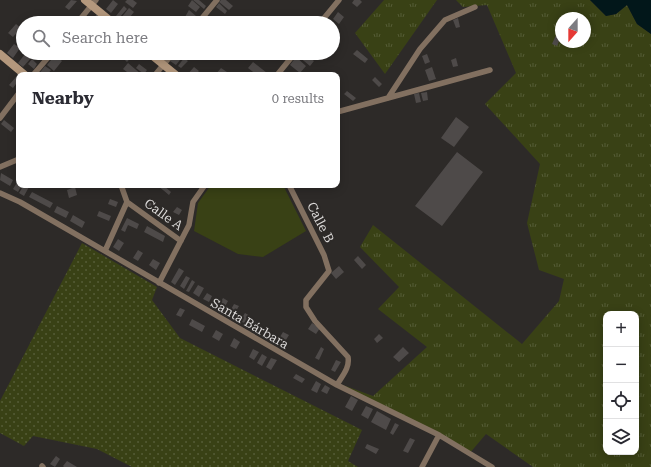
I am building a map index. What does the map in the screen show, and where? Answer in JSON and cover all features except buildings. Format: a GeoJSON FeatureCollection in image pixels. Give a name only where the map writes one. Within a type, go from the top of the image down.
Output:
{"type":"FeatureCollection","features":[{"type":"Feature","properties":{"kind":"street"},"geometry":{"type":"LineString","coordinates":[[204,16],[217,0]]}},
{"type":"Feature","properties":{"kind":"street"},"geometry":{"type":"LineString","coordinates":[[326,16],[339,0]]}},
{"type":"Feature","properties":{"kind":"street"},"geometry":{"type":"LineString","coordinates":[[82,16],[91,2],[106,16]]}},
{"type":"Feature","properties":{"kind":"street"},"geometry":{"type":"LineString","coordinates":[[388,98],[432,33],[445,20],[475,7]]}},
{"type":"Feature","properties":{"kind":"street"},"geometry":{"type":"LineString","coordinates":[[0,54],[21,72]]}},
{"type":"Feature","properties":{"kind":"street"},"geometry":{"type":"LineString","coordinates":[[36,72],[46,60]]}},
{"type":"Feature","properties":{"kind":"street"},"geometry":{"type":"LineString","coordinates":[[157,60],[172,72]]}},
{"type":"Feature","properties":{"kind":"street"},"geometry":{"type":"LineString","coordinates":[[157,72],[167,60]]}},
{"type":"Feature","properties":{"kind":"street"},"geometry":{"type":"LineString","coordinates":[[279,72],[289,60]]}},
{"type":"Feature","properties":{"kind":"street"},"geometry":{"type":"LineString","coordinates":[[340,111],[490,70]]}},
{"type":"Feature","properties":{"kind":"street"},"geometry":{"type":"LineString","coordinates":[[0,118],[16,97]]}},
{"type":"Feature","properties":{"kind":"street"},"geometry":{"type":"LineString","coordinates":[[0,167],[16,160]]}},
{"type":"Feature","properties":{"kind":"street","name":"Calle A"},"geometry":{"type":"LineString","coordinates":[[122,188],[127,202],[181,241]]}},
{"type":"Feature","properties":{"kind":"street"},"geometry":{"type":"LineString","coordinates":[[159,283],[189,225],[193,202],[203,188]]}},
{"type":"Feature","properties":{"kind":"street","name":"Calle B"},"geometry":{"type":"LineString","coordinates":[[290,188],[324,255],[329,271],[306,300],[306,307],[316,321],[348,357],[349,362],[337,385]]}},
{"type":"Feature","properties":{"kind":"street","name":"Santa Bárbara"},"geometry":{"type":"LineString","coordinates":[[0,193],[20,202],[337,385],[439,435],[492,467]]}},
{"type":"Feature","properties":{"kind":"street"},"geometry":{"type":"LineString","coordinates":[[105,251],[127,202]]}},
{"type":"Feature","properties":{"kind":"street"},"geometry":{"type":"LineString","coordinates":[[422,467],[439,435]]}},
{"type":"Feature","properties":{"kind":"green space"},"geometry":{"type":"Polygon","coordinates":[[[384,0],[437,0],[385,74],[355,33],[384,0]]]}},
{"type":"Feature","properties":{"kind":"green space"},"geometry":{"type":"Polygon","coordinates":[[[456,0],[590,0],[606,16],[616,14],[627,5],[637,24],[651,34],[651,467],[533,467],[486,434],[469,454],[343,385],[373,396],[427,347],[378,309],[399,287],[360,247],[373,225],[522,344],[559,301],[564,279],[539,270],[527,223],[540,164],[485,104],[516,73],[487,5],[463,7],[456,0]]]}},
{"type":"Feature","properties":{"kind":"green space"},"geometry":{"type":"Polygon","coordinates":[[[209,188],[284,188],[306,231],[263,257],[238,254],[194,231],[198,203],[209,188]]]}},
{"type":"Feature","properties":{"kind":"green space"},"geometry":{"type":"Polygon","coordinates":[[[82,243],[157,287],[152,300],[180,338],[362,430],[348,461],[358,467],[132,467],[97,449],[33,436],[24,446],[0,433],[0,401],[82,243]]]}},
{"type":"Feature","properties":{"kind":"shaded area"},"geometry":{"type":"Polygon","coordinates":[[[590,0],[651,0],[651,34],[637,24],[627,5],[616,14],[606,16],[590,0]]]}}]}
